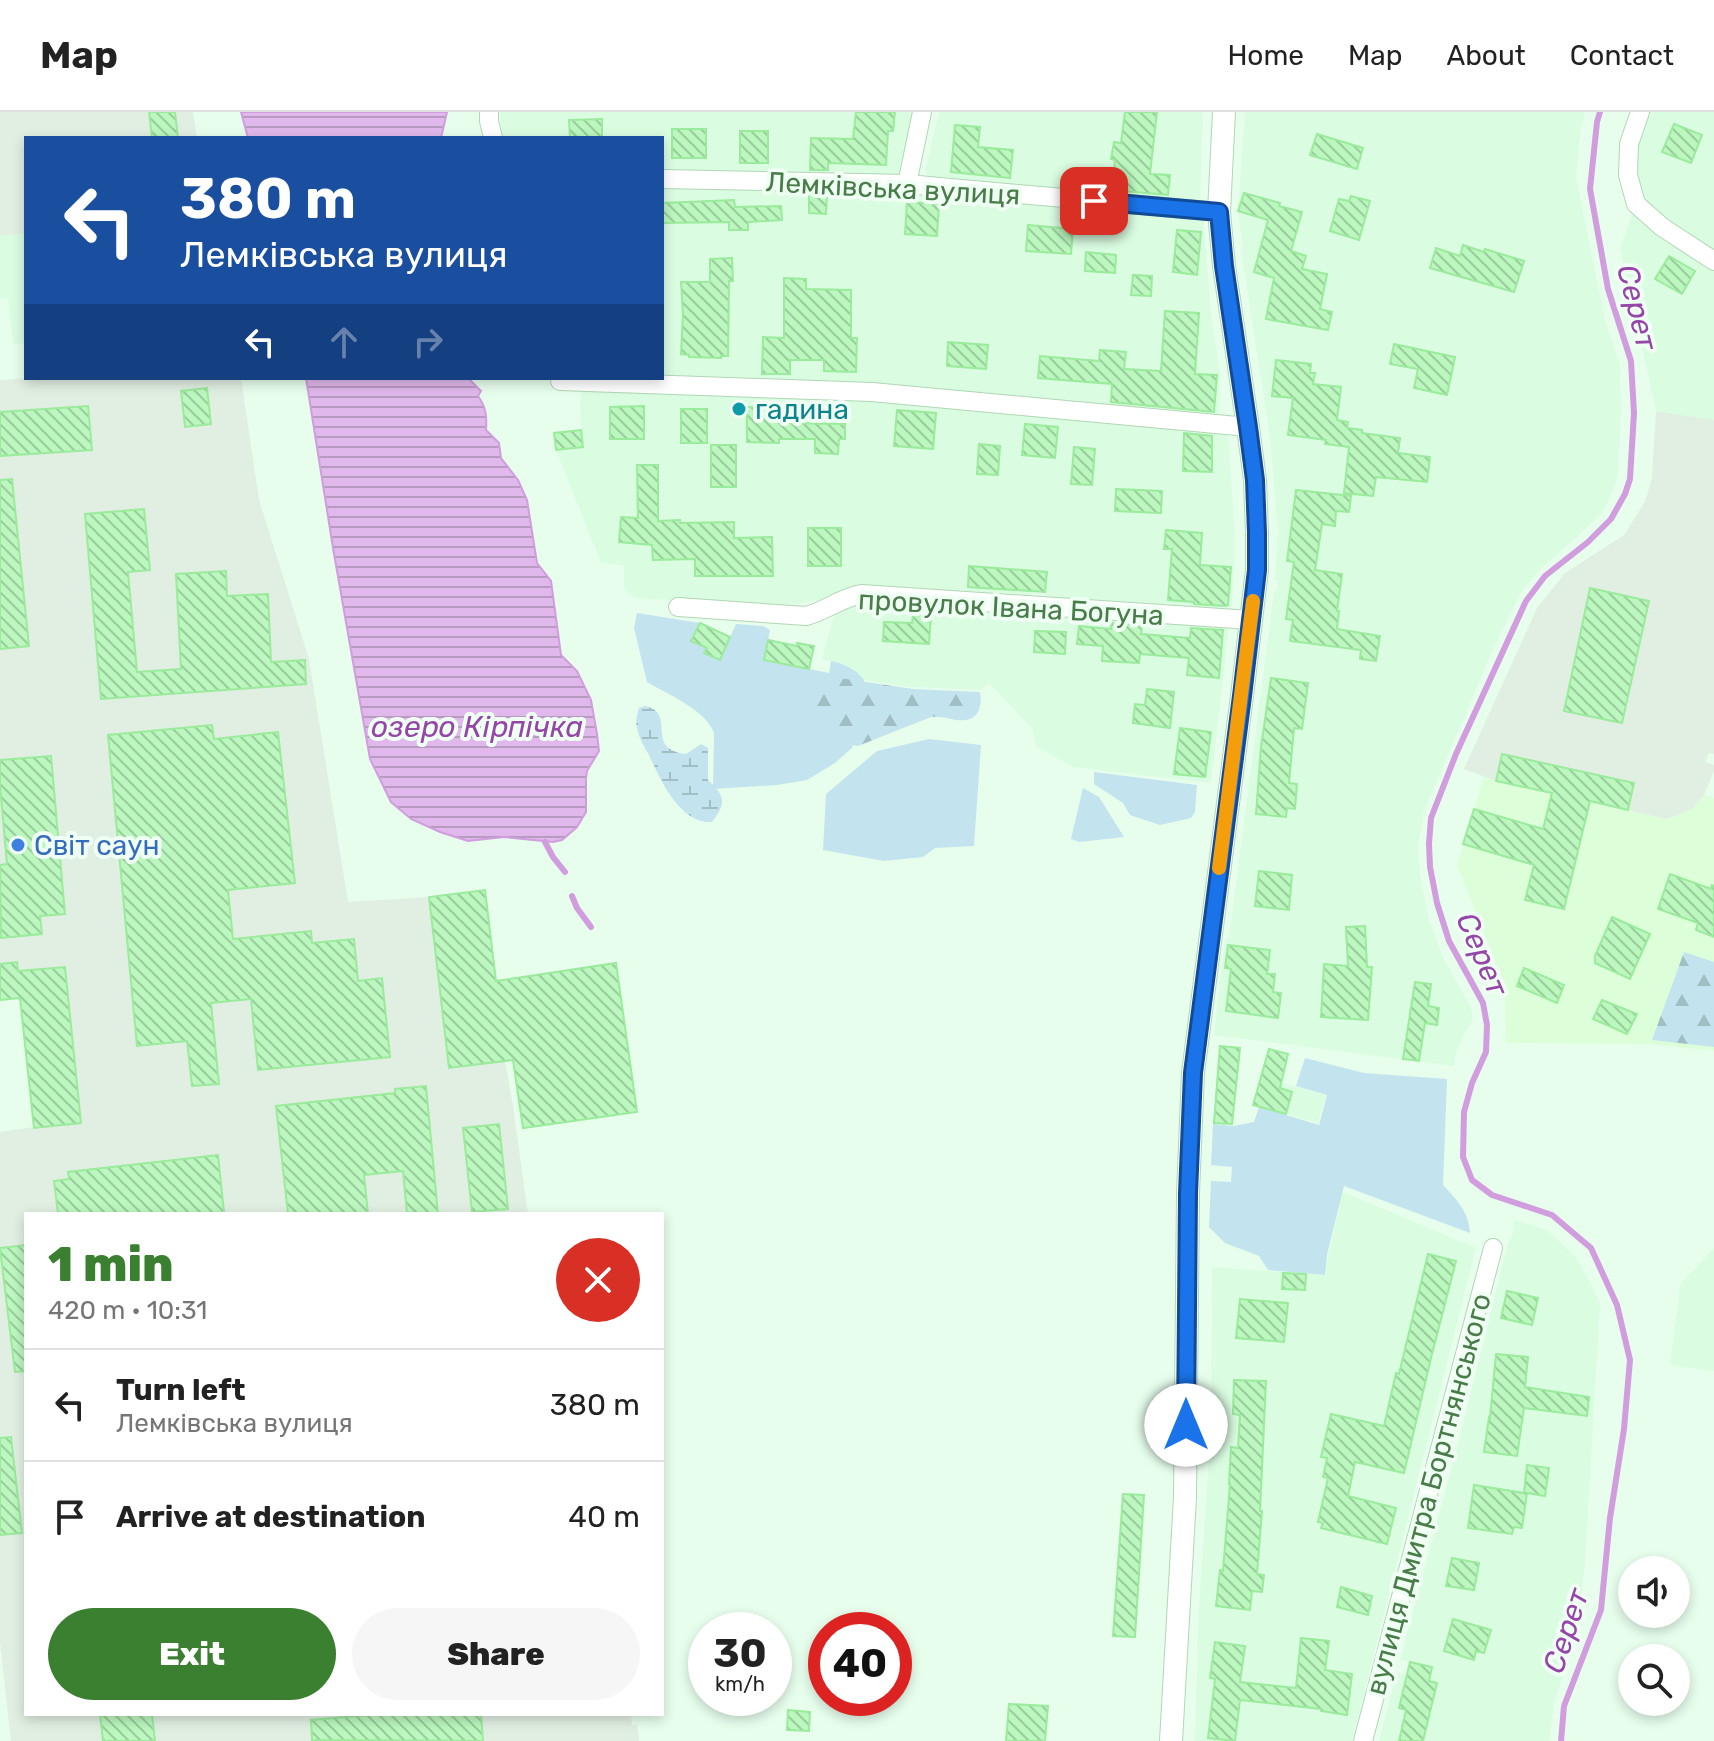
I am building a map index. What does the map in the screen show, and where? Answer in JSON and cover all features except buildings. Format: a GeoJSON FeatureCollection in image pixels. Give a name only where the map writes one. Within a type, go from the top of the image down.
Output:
{"type":"FeatureCollection","features":[{"type":"Feature","properties":{"kind":"street"},"geometry":{"type":"LineString","coordinates":[[489,112],[493,136]]}},
{"type":"Feature","properties":{"kind":"street"},"geometry":{"type":"LineString","coordinates":[[907,184],[922,112]]}},
{"type":"Feature","properties":{"kind":"street"},"geometry":{"type":"LineString","coordinates":[[1171,1741],[1185,1497],[1188,1193],[1193,1073],[1257,570],[1255,480],[1219,212],[1224,112]]}},
{"type":"Feature","properties":{"kind":"street"},"geometry":{"type":"LineString","coordinates":[[1640,112],[1629,144],[1628,175],[1636,204],[1662,227],[1714,261]]}},
{"type":"Feature","properties":{"kind":"street","name":"Лемківська вулиця"},"geometry":{"type":"LineString","coordinates":[[664,179],[907,184],[1219,212]]}},
{"type":"Feature","properties":{"kind":"street"},"geometry":{"type":"LineString","coordinates":[[560,381],[872,392],[1248,427]]}},
{"type":"Feature","properties":{"kind":"street","name":"провулок Івана Богуна"},"geometry":{"type":"LineString","coordinates":[[678,607],[806,616],[862,594],[1251,620]]}},
{"type":"Feature","properties":{"kind":"street","name":"вулиця Дмитра Бортнянського"},"geometry":{"type":"LineString","coordinates":[[1363,1741],[1493,1248]]}},
{"type":"Feature","properties":{"kind":"shaded area"},"geometry":{"type":"Polygon","coordinates":[[[0,112],[193,112],[197,136],[24,136],[24,233],[0,236],[0,112]]]}},
{"type":"Feature","properties":{"kind":"shaded area"},"geometry":{"type":"Polygon","coordinates":[[[500,112],[912,112],[901,174],[896,179],[664,171],[664,136],[502,136],[500,112]]]}},
{"type":"Feature","properties":{"kind":"shaded area"},"geometry":{"type":"Polygon","coordinates":[[[939,112],[1203,112],[1200,203],[937,180],[925,171],[939,112]]]}},
{"type":"Feature","properties":{"kind":"shaded area"},"geometry":{"type":"Polygon","coordinates":[[[1245,112],[1585,112],[1576,177],[1605,320],[1620,365],[1618,476],[1602,513],[1538,571],[1520,594],[1492,651],[1423,814],[1418,849],[1429,919],[1442,955],[1471,1008],[1473,1019],[1456,1053],[1454,1066],[1214,1035],[1274,591],[1277,591],[1278,581],[1275,580],[1278,531],[1270,437],[1238,212],[1245,112]]]}},
{"type":"Feature","properties":{"kind":"shaded area"},"geometry":{"type":"Polygon","coordinates":[[[1649,112],[1714,112],[1714,251],[1660,214],[1645,199],[1638,174],[1638,144],[1649,112]]]}},
{"type":"Feature","properties":{"kind":"shaded area"},"geometry":{"type":"Polygon","coordinates":[[[664,185],[910,192],[1203,217],[1220,374],[1219,414],[1212,420],[664,377],[664,185]]]}},
{"type":"Feature","properties":{"kind":"shaded area"},"geometry":{"type":"Polygon","coordinates":[[[1632,214],[1662,238],[1714,271],[1714,420],[1656,411],[1620,248],[1632,214]]]}},
{"type":"Feature","properties":{"kind":"shaded area"},"geometry":{"type":"Polygon","coordinates":[[[24,233],[24,343],[13,344],[8,298],[0,299],[0,236],[24,233]]]}},
{"type":"Feature","properties":{"kind":"shaded area"},"geometry":{"type":"Polygon","coordinates":[[[0,380],[241,380],[259,500],[309,659],[348,902],[485,890],[505,1061],[528,1212],[24,1212],[24,1716],[631,1716],[632,1725],[637,1724],[639,1741],[11,1741],[0,1642],[0,1132],[34,1127],[20,998],[0,1000],[0,380]]]}},
{"type":"Feature","properties":{"kind":"shaded area"},"geometry":{"type":"Polygon","coordinates":[[[584,389],[857,399],[1228,433],[1235,535],[1231,611],[1045,599],[1045,592],[1034,592],[1030,598],[850,586],[825,599],[787,605],[632,596],[624,585],[624,565],[601,563],[556,450],[554,433],[581,430],[580,396],[584,389]]]}},
{"type":"Feature","properties":{"kind":"shaded area"},"geometry":{"type":"Polygon","coordinates":[[[1656,411],[1714,420],[1714,754],[1709,753],[1705,762],[1714,765],[1714,771],[1704,795],[1692,809],[1667,819],[1496,781],[1464,769],[1537,608],[1565,573],[1624,535],[1645,502],[1652,478],[1656,411]]]}},
{"type":"Feature","properties":{"kind":"shaded area"},"geometry":{"type":"Polygon","coordinates":[[[866,601],[1229,626],[1211,783],[1073,767],[1036,746],[1032,728],[989,683],[981,690],[911,687],[864,680],[840,663],[822,659],[834,615],[866,601]]]}},
{"type":"Feature","properties":{"kind":"shaded area"},"geometry":{"type":"Polygon","coordinates":[[[1484,776],[1667,819],[1692,809],[1704,795],[1714,798],[1714,1051],[1647,1044],[1506,1043],[1504,985],[1457,865],[1484,776]]]}},
{"type":"Feature","properties":{"kind":"shaded area"},"geometry":{"type":"Polygon","coordinates":[[[1266,1078],[1326,1095],[1318,1123],[1258,1106],[1266,1078]]]}},
{"type":"Feature","properties":{"kind":"shaded area"},"geometry":{"type":"Polygon","coordinates":[[[1343,1192],[1476,1248],[1352,1741],[1195,1741],[1198,1624],[1211,1427],[1212,1267],[1326,1275],[1343,1192]]]}},
{"type":"Feature","properties":{"kind":"shaded area"},"geometry":{"type":"Polygon","coordinates":[[[1514,1220],[1547,1230],[1578,1259],[1600,1303],[1585,1564],[1577,1632],[1555,1700],[1549,1741],[1379,1741],[1397,1673],[1407,1675],[1410,1662],[1400,1660],[1509,1240],[1515,1227],[1514,1220]]]}},
{"type":"Feature","properties":{"kind":"shaded area"},"geometry":{"type":"Polygon","coordinates":[[[1714,1248],[1714,1371],[1670,1365],[1680,1285],[1714,1248]]]}},
{"type":"Feature","properties":{"kind":"green space"},"geometry":{"type":"Polygon","coordinates":[[[637,613],[700,623],[730,637],[736,624],[763,626],[770,630],[764,660],[829,673],[831,661],[854,670],[864,680],[852,748],[807,780],[713,789],[714,733],[695,710],[647,682],[634,628],[637,613]]]}},
{"type":"Feature","properties":{"kind":"green space"},"geometry":{"type":"Polygon","coordinates":[[[819,675],[913,689],[980,692],[980,705],[971,719],[931,717],[858,746],[846,744],[825,726],[816,710],[819,675]]]}},
{"type":"Feature","properties":{"kind":"green space"},"geometry":{"type":"Polygon","coordinates":[[[645,706],[659,716],[663,738],[673,751],[686,754],[701,744],[708,748],[708,780],[722,800],[712,822],[690,816],[666,789],[638,731],[636,720],[639,708],[645,706]]]}},
{"type":"Feature","properties":{"kind":"green space"},"geometry":{"type":"Polygon","coordinates":[[[929,739],[981,745],[974,846],[935,848],[923,857],[884,861],[823,850],[826,794],[877,751],[929,739]]]}},
{"type":"Feature","properties":{"kind":"green space"},"geometry":{"type":"Polygon","coordinates":[[[1094,772],[1197,785],[1195,812],[1191,818],[1160,825],[1130,815],[1123,803],[1094,784],[1094,772]]]}},
{"type":"Feature","properties":{"kind":"green space"},"geometry":{"type":"Polygon","coordinates":[[[1083,788],[1099,797],[1124,837],[1079,842],[1071,839],[1083,788]]]}},
{"type":"Feature","properties":{"kind":"green space"},"geometry":{"type":"Polygon","coordinates":[[[1684,952],[1714,962],[1714,1047],[1652,1040],[1684,952]]]}},
{"type":"Feature","properties":{"kind":"green space"},"geometry":{"type":"Polygon","coordinates":[[[1305,1058],[1364,1073],[1447,1079],[1443,1185],[1465,1213],[1470,1233],[1344,1186],[1325,1275],[1268,1270],[1259,1256],[1225,1243],[1209,1227],[1211,1181],[1231,1182],[1232,1167],[1211,1165],[1213,1124],[1234,1126],[1254,1122],[1259,1107],[1319,1125],[1327,1095],[1296,1086],[1305,1058]]]}},
{"type":"Feature","properties":{"kind":"water"},"geometry":{"type":"Polygon","coordinates":[[[241,112],[447,112],[441,136],[247,136],[241,112]]]}},
{"type":"Feature","properties":{"kind":"water","name":"озеро Кірпічка"},"geometry":{"type":"Polygon","coordinates":[[[306,380],[470,380],[481,391],[478,396],[485,412],[486,430],[499,443],[501,458],[518,480],[527,500],[537,563],[551,581],[561,655],[577,671],[591,700],[599,751],[587,771],[586,812],[577,827],[562,840],[553,842],[504,837],[468,841],[411,819],[391,802],[370,759],[306,380]]]}},
{"type":"Feature","properties":{"kind":"waterway","name":"Серет"},"geometry":{"type":"LineString","coordinates":[[1561,1741],[1564,1706],[1601,1610],[1630,1360],[1617,1305],[1591,1248],[1552,1215],[1492,1195],[1472,1180],[1463,1157],[1464,1112],[1472,1083],[1486,1052],[1487,1025],[1483,1003],[1449,941],[1437,903],[1429,844],[1431,818],[1456,754],[1526,601],[1545,576],[1611,519],[1630,479],[1634,413],[1631,361],[1608,289],[1590,189],[1600,112]]}},
{"type":"Feature","properties":{"kind":"waterway"},"geometry":{"type":"LineString","coordinates":[[545,842],[565,872]]}},
{"type":"Feature","properties":{"kind":"waterway"},"geometry":{"type":"LineString","coordinates":[[572,896],[591,927]]}},
{"type":"Feature","properties":{"kind":"slow traffic"},"geometry":{"type":"LineString","coordinates":[[1219,868],[1253,601]]}},
{"type":"Feature","properties":{"kind":"place","name":"гадина"},"geometry":{"type":"Point","coordinates":[739,409]}},
{"type":"Feature","properties":{"kind":"place","name":"Світ саун"},"geometry":{"type":"Point","coordinates":[18,845]}},
{"type":"Feature","properties":{"kind":"route"},"geometry":{"type":"LineString","coordinates":[[1094,201],[1219,212],[1255,480],[1257,570],[1193,1073],[1188,1193],[1186,1425]]}}]}
